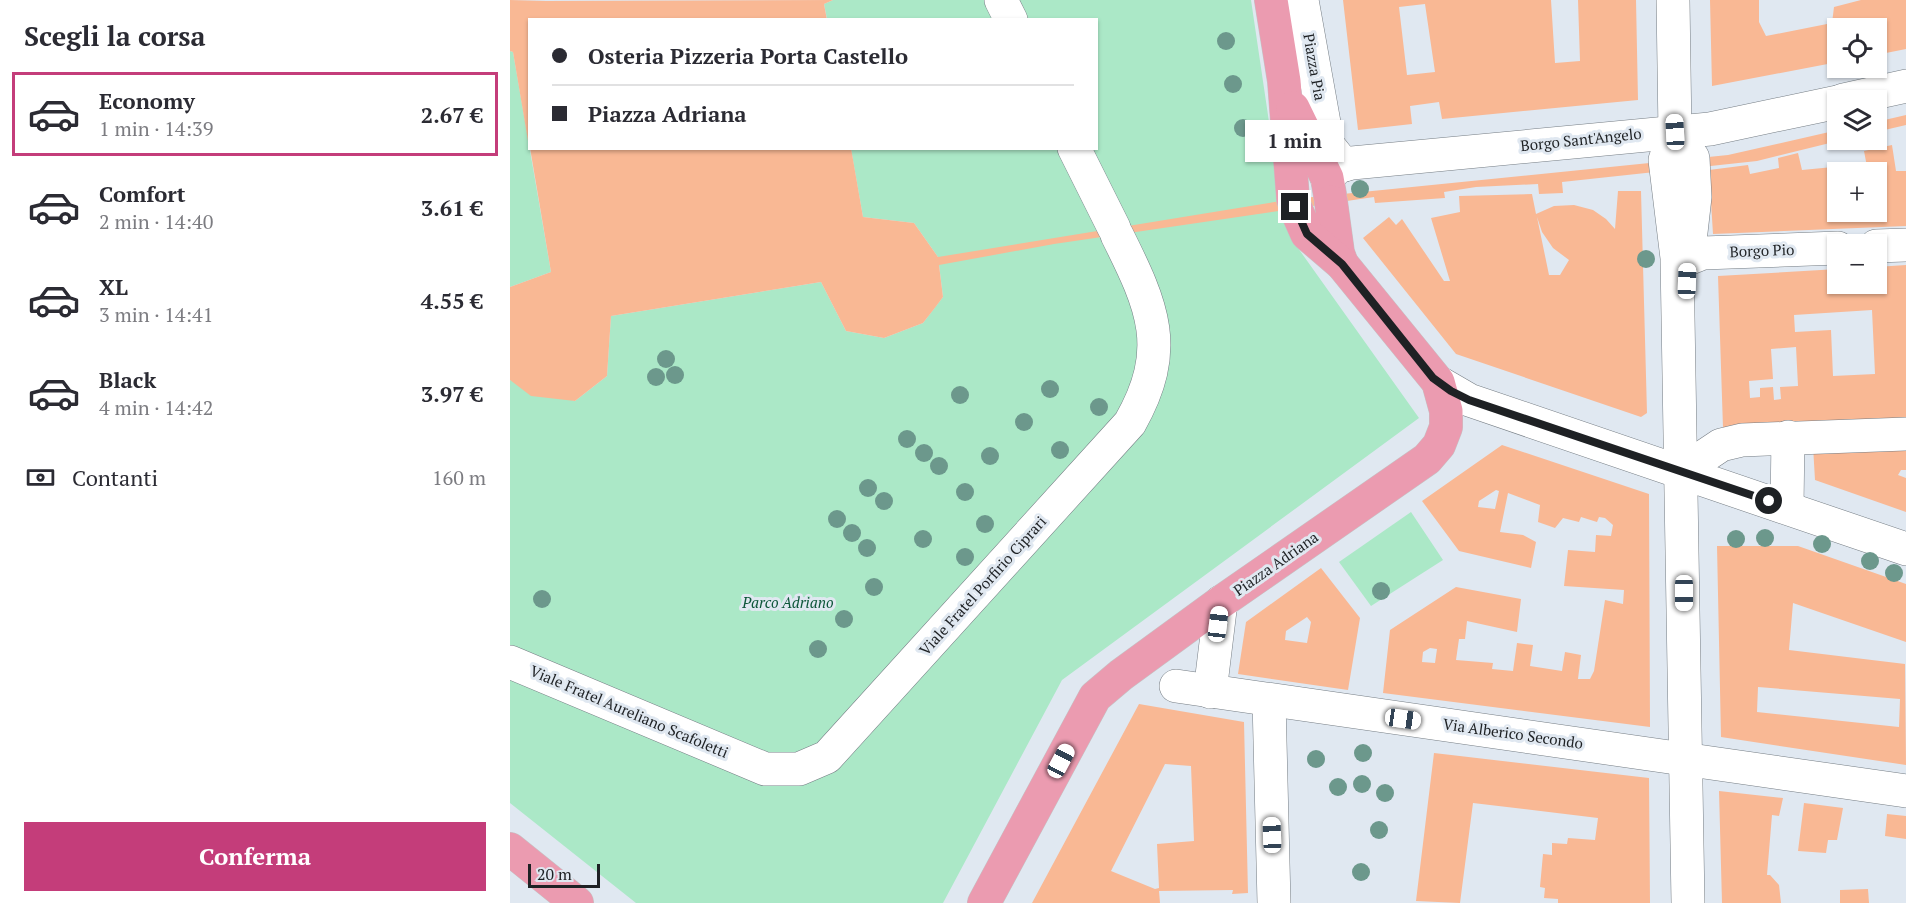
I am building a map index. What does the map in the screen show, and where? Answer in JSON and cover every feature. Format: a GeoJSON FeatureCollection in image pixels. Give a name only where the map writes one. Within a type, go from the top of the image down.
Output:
{"type":"FeatureCollection","features":[{"type":"Feature","properties":{"kind":"main road","name":"Piazza Pia"},"geometry":{"type":"LineString","coordinates":[[1271,0],[1284,81],[1294,203]]}},
{"type":"Feature","properties":{"kind":"main road","name":"Piazza Pia"},"geometry":{"type":"LineString","coordinates":[[1284,81],[1299,122],[1333,185]]}},
{"type":"Feature","properties":{"kind":"main road","name":"Piazza Adriana"},"geometry":{"type":"LineString","coordinates":[[1333,185],[1338,253],[1342,264]]}},
{"type":"Feature","properties":{"kind":"main road","name":"Piazza Adriana"},"geometry":{"type":"LineString","coordinates":[[985,902],[1095,697],[1121,675],[1221,602],[1427,459],[1439,445],[1446,427],[1446,411],[1437,382],[1342,264],[1307,234],[1294,203]]}},
{"type":"Feature","properties":{"kind":"main road"},"geometry":{"type":"LineString","coordinates":[[510,849],[577,903]]}},
{"type":"Feature","properties":{"kind":"street"},"geometry":{"type":"LineString","coordinates":[[1001,0],[1010,18]]}},
{"type":"Feature","properties":{"kind":"street","name":"Piazza Pia"},"geometry":{"type":"LineString","coordinates":[[1302,0],[1333,185]]}},
{"type":"Feature","properties":{"kind":"street"},"geometry":{"type":"LineString","coordinates":[[1673,0],[1675,132],[1665,160],[1677,258],[1682,426],[1688,903]]}},
{"type":"Feature","properties":{"kind":"street"},"geometry":{"type":"LineString","coordinates":[[1887,90],[1906,86]]}},
{"type":"Feature","properties":{"kind":"street","name":"Borgo Sant'Angelo"},"geometry":{"type":"LineString","coordinates":[[1333,185],[1675,132],[1724,127],[1827,104]]}},
{"type":"Feature","properties":{"kind":"street"},"geometry":{"type":"LineString","coordinates":[[1675,132],[1693,158],[1695,197],[1688,258],[1682,426]]}},
{"type":"Feature","properties":{"kind":"street","name":"Viale Fratel Porfirio Ciprari"},"geometry":{"type":"LineString","coordinates":[[747,762],[765,769],[788,771],[810,766],[837,749],[1130,423],[1142,402],[1153,369],[1154,352],[1149,307],[1075,150]]}},
{"type":"Feature","properties":{"kind":"street"},"geometry":{"type":"LineString","coordinates":[[1887,246],[1906,245]]}},
{"type":"Feature","properties":{"kind":"street","name":"Borgo Pio"},"geometry":{"type":"LineString","coordinates":[[1688,258],[1703,253],[1827,248]]}},
{"type":"Feature","properties":{"kind":"street"},"geometry":{"type":"LineString","coordinates":[[1437,382],[1469,400],[1906,549]]}},
{"type":"Feature","properties":{"kind":"street"},"geometry":{"type":"LineString","coordinates":[[1682,471],[1699,457],[1726,443],[1788,437],[1906,434]]}},
{"type":"Feature","properties":{"kind":"street"},"geometry":{"type":"LineString","coordinates":[[1787,507],[1788,437]]}},
{"type":"Feature","properties":{"kind":"street"},"geometry":{"type":"LineString","coordinates":[[1210,692],[1221,602]]}},
{"type":"Feature","properties":{"kind":"street","name":"Viale Fratel Aureliano Scafoletti"},"geometry":{"type":"LineString","coordinates":[[510,662],[747,762]]}},
{"type":"Feature","properties":{"kind":"street","name":"Via Alberico Secondo"},"geometry":{"type":"LineString","coordinates":[[1176,686],[1906,791]]}},
{"type":"Feature","properties":{"kind":"street"},"geometry":{"type":"LineString","coordinates":[[1269,700],[1274,903]]}},
{"type":"Feature","properties":{"kind":"green space","name":"Parco Adriano"},"geometry":{"type":"Polygon","coordinates":[[[833,0],[1251,0],[1273,149],[1293,241],[1419,418],[1062,680],[943,903],[636,903],[510,803],[510,380],[575,401],[607,376],[611,316],[821,282],[846,331],[884,338],[923,323],[943,297],[938,257],[914,223],[863,217],[851,150],[1098,150],[1098,18],[827,18],[824,4],[833,0]]]}},
{"type":"Feature","properties":{"kind":"green space"},"geometry":{"type":"Polygon","coordinates":[[[510,51],[513,52],[528,150],[530,150],[551,272],[510,287],[510,51]]]}},
{"type":"Feature","properties":{"kind":"green space"},"geometry":{"type":"Polygon","coordinates":[[[1411,512],[1443,560],[1371,606],[1339,562],[1411,512]]]}},
{"type":"Feature","properties":{"kind":"building"},"geometry":{"type":"Polygon","coordinates":[[[510,0],[833,0],[824,4],[827,18],[528,18],[528,141],[513,52],[510,51],[510,0]]]}},
{"type":"Feature","properties":{"kind":"building"},"geometry":{"type":"Polygon","coordinates":[[[1343,0],[1551,0],[1555,63],[1580,61],[1578,0],[1636,0],[1638,100],[1442,119],[1439,102],[1410,106],[1412,124],[1358,130],[1343,0]],[[1425,4],[1399,7],[1407,75],[1435,72],[1425,4]]]}},
{"type":"Feature","properties":{"kind":"building"},"geometry":{"type":"Polygon","coordinates":[[[1710,0],[1759,0],[1759,22],[1766,36],[1827,24],[1827,64],[1712,86],[1710,0]]]}},
{"type":"Feature","properties":{"kind":"building"},"geometry":{"type":"Polygon","coordinates":[[[1861,0],[1906,0],[1906,49],[1887,53],[1887,18],[1833,18],[1834,7],[1861,0]]]}},
{"type":"Feature","properties":{"kind":"building"},"geometry":{"type":"Polygon","coordinates":[[[1906,115],[1906,125],[1887,129],[1887,119],[1906,115]]]}},
{"type":"Feature","properties":{"kind":"building"},"geometry":{"type":"Polygon","coordinates":[[[1827,132],[1827,144],[1757,161],[1562,182],[1563,193],[1539,194],[1538,184],[1476,187],[1444,192],[1445,198],[1375,203],[1374,197],[1054,244],[939,265],[943,297],[934,309],[923,323],[884,338],[846,331],[821,282],[611,316],[607,376],[575,401],[531,396],[510,380],[510,287],[551,272],[530,150],[851,150],[863,217],[914,223],[938,257],[1293,199],[1728,155],[1827,132]]]}},
{"type":"Feature","properties":{"kind":"building"},"geometry":{"type":"Polygon","coordinates":[[[1892,145],[1896,171],[1906,171],[1906,226],[1713,234],[1709,170],[1748,165],[1750,174],[1779,168],[1778,158],[1798,153],[1802,170],[1827,168],[1827,222],[1887,222],[1887,162],[1866,162],[1864,151],[1887,150],[1887,146],[1892,145]]]}},
{"type":"Feature","properties":{"kind":"building"},"geometry":{"type":"Polygon","coordinates":[[[1618,191],[1641,191],[1647,413],[1641,417],[1456,354],[1363,238],[1389,217],[1396,225],[1402,219],[1444,281],[1450,281],[1431,218],[1460,212],[1459,196],[1532,194],[1536,214],[1554,206],[1574,205],[1593,210],[1615,229],[1618,191]],[[1537,217],[1549,275],[1560,275],[1569,260],[1553,248],[1542,232],[1537,217]]]}},
{"type":"Feature","properties":{"kind":"building"},"geometry":{"type":"Polygon","coordinates":[[[1906,265],[1906,420],[1723,428],[1718,276],[1827,270],[1827,294],[1887,294],[1887,266],[1906,265]],[[1872,310],[1794,315],[1795,332],[1831,330],[1833,376],[1875,374],[1872,310]],[[1796,347],[1771,349],[1773,379],[1749,381],[1750,398],[1760,397],[1760,388],[1773,387],[1774,400],[1781,399],[1780,387],[1798,386],[1796,347]]]}},
{"type":"Feature","properties":{"kind":"building"},"geometry":{"type":"Polygon","coordinates":[[[1906,442],[1906,470],[1901,470],[1898,475],[1906,478],[1906,512],[1815,480],[1813,446],[1906,442]]]}},
{"type":"Feature","properties":{"kind":"building"},"geometry":{"type":"Polygon","coordinates":[[[1502,445],[1649,494],[1650,727],[1383,693],[1390,630],[1456,587],[1521,599],[1517,632],[1467,621],[1465,639],[1459,639],[1456,660],[1493,663],[1492,669],[1513,671],[1517,643],[1533,645],[1530,666],[1562,671],[1565,652],[1581,655],[1578,679],[1590,679],[1594,671],[1605,600],[1623,604],[1624,590],[1564,586],[1568,550],[1595,552],[1596,535],[1611,536],[1613,525],[1605,518],[1599,517],[1597,522],[1581,517],[1579,522],[1563,518],[1555,528],[1538,522],[1540,505],[1508,493],[1500,532],[1523,535],[1536,542],[1531,568],[1459,551],[1422,501],[1502,445]],[[1496,490],[1479,501],[1478,507],[1495,509],[1499,491],[1496,490]],[[1430,648],[1423,652],[1422,662],[1435,663],[1437,649],[1430,648]]]}},
{"type":"Feature","properties":{"kind":"building"},"geometry":{"type":"Polygon","coordinates":[[[1717,546],[1798,546],[1906,584],[1906,642],[1793,603],[1789,650],[1905,664],[1906,765],[1721,737],[1717,546]],[[1758,687],[1757,712],[1899,727],[1900,699],[1758,687]]]}},
{"type":"Feature","properties":{"kind":"building"},"geometry":{"type":"Polygon","coordinates":[[[1321,568],[1360,618],[1348,690],[1238,674],[1246,622],[1321,568]],[[1307,617],[1286,631],[1285,640],[1307,643],[1311,622],[1307,617]]]}},
{"type":"Feature","properties":{"kind":"building"},"geometry":{"type":"Polygon","coordinates":[[[1139,704],[1244,722],[1248,893],[1232,894],[1233,890],[1159,891],[1160,903],[1032,903],[1139,704]],[[1165,764],[1111,871],[1155,889],[1159,888],[1157,844],[1194,841],[1191,766],[1165,764]]]}},
{"type":"Feature","properties":{"kind":"building"},"geometry":{"type":"Polygon","coordinates":[[[1434,753],[1649,778],[1650,903],[1558,903],[1558,899],[1544,898],[1545,888],[1540,887],[1543,854],[1552,855],[1552,843],[1567,844],[1568,838],[1595,840],[1598,818],[1473,803],[1460,903],[1416,901],[1434,753]]]}},
{"type":"Feature","properties":{"kind":"building"},"geometry":{"type":"Polygon","coordinates":[[[1719,791],[1783,798],[1779,816],[1772,815],[1767,875],[1770,875],[1779,885],[1781,903],[1722,903],[1719,791]]]}},
{"type":"Feature","properties":{"kind":"building"},"geometry":{"type":"Polygon","coordinates":[[[1804,803],[1843,808],[1837,840],[1828,840],[1826,853],[1798,851],[1804,803]]]}},
{"type":"Feature","properties":{"kind":"building"},"geometry":{"type":"Polygon","coordinates":[[[1887,814],[1906,816],[1906,839],[1885,836],[1887,814]]]}},
{"type":"Feature","properties":{"kind":"building"},"geometry":{"type":"Polygon","coordinates":[[[1868,889],[1869,903],[1840,903],[1840,890],[1868,889]]]}},
{"type":"Feature","properties":{"kind":"route"},"geometry":{"type":"LineString","coordinates":[[1295,207],[1307,234],[1342,264],[1433,378],[1451,391],[1469,400],[1769,501]]}}]}
